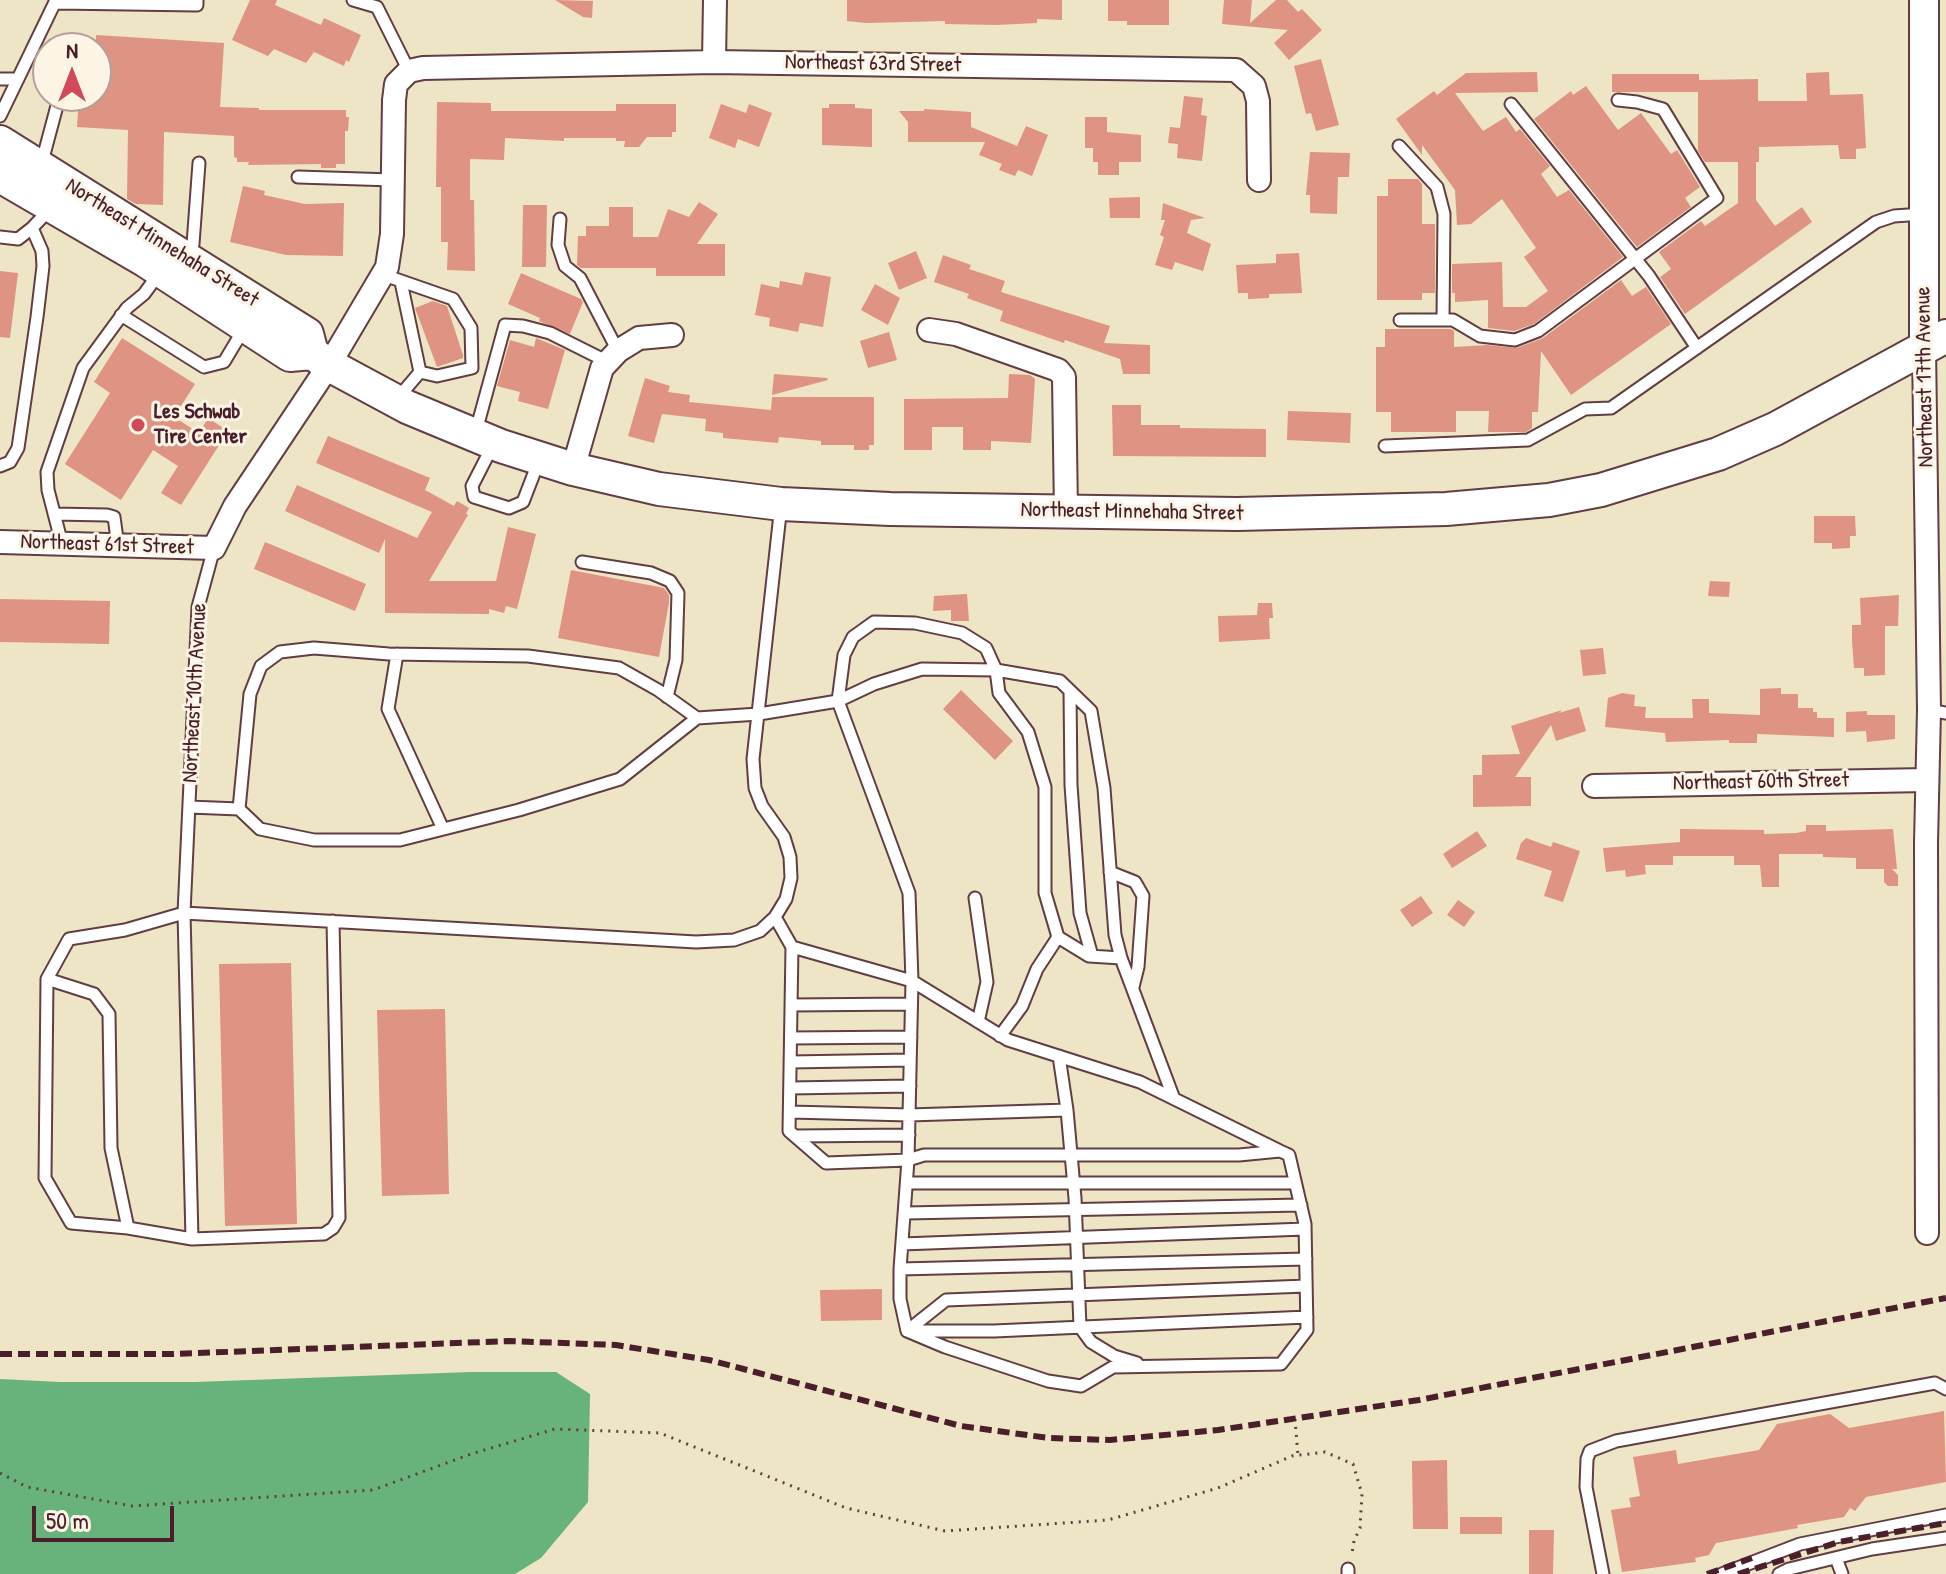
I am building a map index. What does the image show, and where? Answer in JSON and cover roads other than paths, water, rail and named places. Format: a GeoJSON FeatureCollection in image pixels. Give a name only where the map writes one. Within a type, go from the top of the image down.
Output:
{"type":"FeatureCollection","features":[{"type":"Feature","properties":{"kind":"main road","name":"Northeast Minnehaha Street"},"geometry":{"type":"LineString","coordinates":[[0,142],[172,258],[307,334],[320,359]]}},
{"type":"Feature","properties":{"kind":"main road"},"geometry":{"type":"LineString","coordinates":[[0,157],[18,167],[41,167]]}},
{"type":"Feature","properties":{"kind":"main road","name":"Northeast Minnehaha Street"},"geometry":{"type":"LineString","coordinates":[[0,176],[43,217]]}},
{"type":"Feature","properties":{"kind":"main road"},"geometry":{"type":"LineString","coordinates":[[43,217],[80,205],[148,247],[172,258]]}},
{"type":"Feature","properties":{"kind":"main road","name":"Northeast Minnehaha Street"},"geometry":{"type":"LineString","coordinates":[[172,258],[246,326],[290,355],[320,359],[395,400],[484,439],[573,469],[659,489],[781,504],[890,509],[1253,514],[1446,509],[1549,500],[1661,474],[1718,454],[1761,436],[1935,341]]}},
{"type":"Feature","properties":{"kind":"street"},"geometry":{"type":"LineString","coordinates":[[714,62],[715,0]]}},
{"type":"Feature","properties":{"kind":"street","name":"Northeast 17th Avenue"},"geometry":{"type":"LineString","coordinates":[[1924,0],[1924,214],[1935,341],[1937,605],[1937,711],[1927,780],[1927,1233]]}},
{"type":"Feature","properties":{"kind":"street","name":"Northeast 63rd Street"},"geometry":{"type":"LineString","coordinates":[[402,78],[423,68],[714,62],[1236,70],[1254,86],[1258,101],[1259,180]]}},
{"type":"Feature","properties":{"kind":"street"},"geometry":{"type":"LineString","coordinates":[[392,278],[393,180],[402,78]]}},
{"type":"Feature","properties":{"kind":"street","name":"Northeast 10th Avenue"},"geometry":{"type":"LineString","coordinates":[[214,548],[320,359],[392,278]]}},
{"type":"Feature","properties":{"kind":"street"},"geometry":{"type":"LineString","coordinates":[[929,330],[956,334],[1058,370],[1064,377],[1066,512]]}},
{"type":"Feature","properties":{"kind":"street"},"geometry":{"type":"LineString","coordinates":[[573,469],[602,368],[639,338],[672,335]]}},
{"type":"Feature","properties":{"kind":"street","name":"Northeast 61st Street"},"geometry":{"type":"LineString","coordinates":[[0,542],[214,548]]}},
{"type":"Feature","properties":{"kind":"street","name":"Northeast 60th Street"},"geometry":{"type":"LineString","coordinates":[[1594,786],[1927,780]]}},
{"type":"Feature","properties":{"kind":"lane"},"geometry":{"type":"LineString","coordinates":[[0,116],[56,1],[197,5],[197,0]]}},
{"type":"Feature","properties":{"kind":"lane"},"geometry":{"type":"LineString","coordinates":[[353,0],[377,7],[402,78]]}},
{"type":"Feature","properties":{"kind":"lane"},"geometry":{"type":"LineString","coordinates":[[0,79],[18,79]]}},
{"type":"Feature","properties":{"kind":"lane"},"geometry":{"type":"LineString","coordinates":[[1400,320],[1453,320],[1480,336],[1515,340],[1538,331],[1717,198],[1663,109],[1618,100]]}},
{"type":"Feature","properties":{"kind":"lane"},"geometry":{"type":"LineString","coordinates":[[1511,104],[1636,260],[1697,348]]}},
{"type":"Feature","properties":{"kind":"lane"},"geometry":{"type":"LineString","coordinates":[[41,167],[55,112]]}},
{"type":"Feature","properties":{"kind":"lane"},"geometry":{"type":"LineString","coordinates":[[1399,146],[1437,187],[1444,214],[1443,320]]}},
{"type":"Feature","properties":{"kind":"lane"},"geometry":{"type":"LineString","coordinates":[[62,544],[48,490],[47,472],[83,368],[121,315],[144,294],[172,258],[193,244],[199,163]]}},
{"type":"Feature","properties":{"kind":"lane"},"geometry":{"type":"LineString","coordinates":[[298,177],[393,180]]}},
{"type":"Feature","properties":{"kind":"lane"},"geometry":{"type":"LineString","coordinates":[[1385,446],[1528,440],[1585,409],[1611,408],[1876,222],[1894,216],[1924,214]]}},
{"type":"Feature","properties":{"kind":"lane"},"geometry":{"type":"LineString","coordinates":[[0,237],[18,239],[43,217]]}},
{"type":"Feature","properties":{"kind":"lane"},"geometry":{"type":"LineString","coordinates":[[0,466],[10,462],[18,448],[37,317],[43,217]]}},
{"type":"Feature","properties":{"kind":"lane"},"geometry":{"type":"LineString","coordinates":[[560,219],[558,245],[565,266],[580,278],[613,356]]}},
{"type":"Feature","properties":{"kind":"lane"},"geometry":{"type":"LineString","coordinates":[[392,278],[420,372]]}},
{"type":"Feature","properties":{"kind":"lane"},"geometry":{"type":"LineString","coordinates":[[392,278],[453,299],[471,328],[472,368],[437,376],[420,372]]}},
{"type":"Feature","properties":{"kind":"lane"},"geometry":{"type":"LineString","coordinates":[[121,315],[204,367],[224,362],[246,326]]}},
{"type":"Feature","properties":{"kind":"lane"},"geometry":{"type":"LineString","coordinates":[[540,458],[523,502],[509,508],[474,497],[472,486],[484,439],[483,411],[505,325],[550,333],[613,356]]}},
{"type":"Feature","properties":{"kind":"lane"},"geometry":{"type":"LineString","coordinates":[[395,400],[420,372]]}},
{"type":"Feature","properties":{"kind":"lane"},"geometry":{"type":"LineString","coordinates":[[333,921],[339,1218],[333,1228],[324,1234],[192,1239],[128,1228],[71,1223],[45,1178],[47,979],[69,939],[125,930],[184,913],[333,921],[696,942],[734,940],[760,931],[775,917],[786,899],[791,878],[790,857],[784,837],[762,806],[755,788],[753,759],[781,504]]}},
{"type":"Feature","properties":{"kind":"lane"},"geometry":{"type":"LineString","coordinates":[[54,514],[114,517],[118,546]]}},
{"type":"Feature","properties":{"kind":"lane","name":"Northeast 10th Avenue"},"geometry":{"type":"LineString","coordinates":[[192,1239],[184,913],[198,607],[214,548]]}},
{"type":"Feature","properties":{"kind":"lane"},"geometry":{"type":"LineString","coordinates":[[582,562],[651,573],[670,581],[678,593],[676,660],[667,697]]}},
{"type":"Feature","properties":{"kind":"lane"},"geometry":{"type":"LineString","coordinates":[[907,1331],[900,1299],[900,1269],[908,1183],[912,981],[909,893],[838,701],[844,655],[853,637],[874,622],[915,623],[962,633],[986,648],[996,670],[999,693],[1028,732],[1045,787],[1045,893],[1058,937],[1092,956],[1121,958]]}},
{"type":"Feature","properties":{"kind":"lane"},"geometry":{"type":"LineString","coordinates":[[239,809],[250,694],[261,666],[280,652],[314,648],[397,654],[528,656],[619,668],[697,718]]}},
{"type":"Feature","properties":{"kind":"lane"},"geometry":{"type":"LineString","coordinates":[[397,654],[388,709],[443,829]]}},
{"type":"Feature","properties":{"kind":"lane"},"geometry":{"type":"LineString","coordinates":[[189,807],[239,809],[260,829],[314,840],[400,840],[519,810],[620,779],[697,718],[759,714],[838,701],[874,684],[922,669],[996,670],[1060,681],[1091,711],[1104,788],[1115,935],[1174,1099]]}},
{"type":"Feature","properties":{"kind":"lane"},"geometry":{"type":"LineString","coordinates":[[1070,691],[1070,755],[1080,913],[1092,956]]}},
{"type":"Feature","properties":{"kind":"lane"},"geometry":{"type":"LineString","coordinates":[[1110,872],[1135,882],[1143,896],[1138,967],[1133,988]]}},
{"type":"Feature","properties":{"kind":"lane"},"geometry":{"type":"LineString","coordinates":[[975,898],[987,982],[978,1022]]}},
{"type":"Feature","properties":{"kind":"lane"},"geometry":{"type":"LineString","coordinates":[[775,917],[792,947],[789,1131],[826,1163],[908,1160],[924,1155],[1239,1155],[1280,1151]]}},
{"type":"Feature","properties":{"kind":"lane"},"geometry":{"type":"LineString","coordinates":[[1000,1036],[1022,1006],[1037,969],[1058,937]]}},
{"type":"Feature","properties":{"kind":"lane"},"geometry":{"type":"LineString","coordinates":[[792,947],[912,981],[1000,1036],[1140,1082],[1289,1155],[1305,1229],[1307,1330],[1281,1364],[1113,1367],[1081,1386],[1048,1381],[907,1331]]}},
{"type":"Feature","properties":{"kind":"lane"},"geometry":{"type":"LineString","coordinates":[[47,979],[94,994],[109,1014],[111,1148],[128,1228]]}},
{"type":"Feature","properties":{"kind":"lane"},"geometry":{"type":"LineString","coordinates":[[791,1005],[911,1004]]}},
{"type":"Feature","properties":{"kind":"lane"},"geometry":{"type":"LineString","coordinates":[[791,1038],[911,1037]]}},
{"type":"Feature","properties":{"kind":"lane"},"geometry":{"type":"LineString","coordinates":[[1059,1056],[1074,1183],[1080,1327],[1091,1342],[1114,1356],[1149,1367]]}},
{"type":"Feature","properties":{"kind":"lane"},"geometry":{"type":"LineString","coordinates":[[790,1062],[910,1060]]}},
{"type":"Feature","properties":{"kind":"lane"},"geometry":{"type":"LineString","coordinates":[[790,1088],[910,1086]]}},
{"type":"Feature","properties":{"kind":"lane"},"geometry":{"type":"LineString","coordinates":[[790,1112],[909,1115],[1067,1110]]}},
{"type":"Feature","properties":{"kind":"lane"},"geometry":{"type":"LineString","coordinates":[[795,1136],[909,1135]]}},
{"type":"Feature","properties":{"kind":"lane"},"geometry":{"type":"LineString","coordinates":[[908,1183],[1295,1183]]}},
{"type":"Feature","properties":{"kind":"lane"},"geometry":{"type":"LineString","coordinates":[[906,1213],[1301,1205]]}},
{"type":"Feature","properties":{"kind":"lane"},"geometry":{"type":"LineString","coordinates":[[902,1244],[1305,1229]]}},
{"type":"Feature","properties":{"kind":"lane"},"geometry":{"type":"LineString","coordinates":[[900,1269],[1306,1259]]}},
{"type":"Feature","properties":{"kind":"lane"},"geometry":{"type":"LineString","coordinates":[[907,1331],[946,1300],[1306,1286]]}},
{"type":"Feature","properties":{"kind":"lane"},"geometry":{"type":"LineString","coordinates":[[907,1331],[1307,1317]]}},
{"type":"Feature","properties":{"kind":"lane"},"geometry":{"type":"LineString","coordinates":[[1603,1574],[1586,1487],[1590,1451],[1616,1441],[1935,1383],[1946,1389]]}},
{"type":"Feature","properties":{"kind":"lane"},"geometry":{"type":"LineString","coordinates":[[1722,1574],[1800,1544],[1946,1515]]}},
{"type":"Feature","properties":{"kind":"lane"},"geometry":{"type":"LineString","coordinates":[[1779,1574],[1836,1558],[1946,1538]]}},
{"type":"Feature","properties":{"kind":"lane"},"geometry":{"type":"LineString","coordinates":[[1836,1558],[1842,1574]]}},
{"type":"Feature","properties":{"kind":"railway"},"geometry":{"type":"LineString","coordinates":[[0,1354],[173,1354],[509,1341],[616,1345],[709,1360],[961,1426],[1049,1438],[1110,1440],[1218,1430],[1419,1400],[1946,1298]]}},
{"type":"Feature","properties":{"kind":"railway"},"geometry":{"type":"LineString","coordinates":[[1738,1574],[1839,1542],[1946,1523]]}},
{"type":"Feature","properties":{"kind":"railway"},"geometry":{"type":"LineString","coordinates":[[1707,1574],[1752,1558]]}},
{"type":"Feature","properties":{"kind":"place","name":"Les Schwab Tire Center"},"geometry":{"type":"Point","coordinates":[138,425]}}]}
